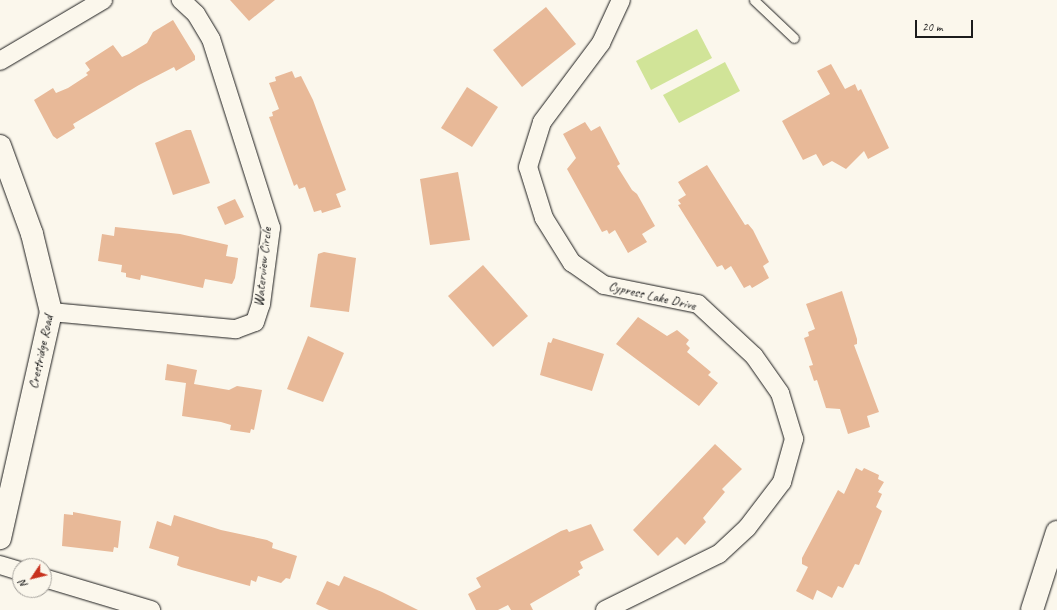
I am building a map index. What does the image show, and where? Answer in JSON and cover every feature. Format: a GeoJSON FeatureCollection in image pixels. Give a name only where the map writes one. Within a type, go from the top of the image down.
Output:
{"type":"FeatureCollection","features":[{"type":"Feature","properties":{"kind":"street"},"geometry":{"type":"LineString","coordinates":[[0,60],[103,0]]}},
{"type":"Feature","properties":{"kind":"street","name":"Waterview Circle"},"geometry":{"type":"LineString","coordinates":[[51,312],[236,329],[255,322],[261,304],[271,228],[211,39],[196,14],[181,0]]}},
{"type":"Feature","properties":{"kind":"street","name":"Cypress Lake Drive"},"geometry":{"type":"LineString","coordinates":[[605,610],[719,554],[742,533],[782,482],[794,439],[780,393],[758,362],[698,304],[604,285],[572,263],[544,218],[528,167],[542,122],[601,43],[621,0]]}},
{"type":"Feature","properties":{"kind":"street","name":"Crestridge Road"},"geometry":{"type":"LineString","coordinates":[[0,146],[32,234],[51,312],[0,538]]}},
{"type":"Feature","properties":{"kind":"street"},"geometry":{"type":"LineString","coordinates":[[1032,610],[1057,532]]}},
{"type":"Feature","properties":{"kind":"street"},"geometry":{"type":"LineString","coordinates":[[0,565],[12,569]]}},
{"type":"Feature","properties":{"kind":"street"},"geometry":{"type":"LineString","coordinates":[[52,580],[151,610]]}},
{"type":"Feature","properties":{"kind":"lane"},"geometry":{"type":"LineString","coordinates":[[754,0],[794,38]]}},
{"type":"Feature","properties":{"kind":"green space"},"geometry":{"type":"Polygon","coordinates":[[[697,29],[712,58],[651,90],[636,61],[697,29]]]}},
{"type":"Feature","properties":{"kind":"green space"},"geometry":{"type":"Polygon","coordinates":[[[725,62],[740,91],[679,123],[663,95],[725,62]]]}},
{"type":"Feature","properties":{"kind":"building"},"geometry":{"type":"Polygon","coordinates":[[[230,0],[275,0],[249,21],[230,0]]]}},
{"type":"Feature","properties":{"kind":"building"},"geometry":{"type":"Polygon","coordinates":[[[546,7],[576,44],[522,87],[493,50],[546,7]]]}},
{"type":"Feature","properties":{"kind":"building"},"geometry":{"type":"Polygon","coordinates":[[[173,20],[195,56],[195,60],[176,71],[174,67],[139,85],[73,124],[75,128],[57,139],[53,136],[34,100],[53,88],[56,93],[68,88],[88,75],[86,73],[90,70],[85,63],[113,45],[122,57],[147,43],[153,32],[173,20]]]}},
{"type":"Feature","properties":{"kind":"building"},"geometry":{"type":"Polygon","coordinates":[[[831,64],[845,89],[855,84],[858,91],[861,89],[889,148],[868,159],[864,151],[846,169],[832,161],[823,166],[816,154],[803,160],[782,121],[830,94],[817,71],[831,64]]]}},
{"type":"Feature","properties":{"kind":"building"},"geometry":{"type":"Polygon","coordinates":[[[292,71],[295,78],[301,76],[313,100],[346,190],[336,194],[341,207],[322,213],[321,210],[314,212],[305,187],[299,189],[297,184],[294,186],[269,117],[273,116],[272,112],[279,109],[269,83],[276,81],[275,77],[292,71]]]}},
{"type":"Feature","properties":{"kind":"building"},"geometry":{"type":"Polygon","coordinates":[[[467,87],[498,107],[472,147],[441,128],[467,87]]]}},
{"type":"Feature","properties":{"kind":"building"},"geometry":{"type":"Polygon","coordinates":[[[585,122],[591,131],[600,126],[620,164],[617,166],[632,190],[637,194],[655,226],[642,234],[647,242],[628,253],[615,230],[609,234],[607,230],[602,232],[567,169],[576,158],[563,134],[585,122]]]}},
{"type":"Feature","properties":{"kind":"building"},"geometry":{"type":"Polygon","coordinates":[[[186,130],[191,130],[210,183],[173,195],[155,143],[186,130]]]}},
{"type":"Feature","properties":{"kind":"building"},"geometry":{"type":"Polygon","coordinates":[[[707,165],[745,225],[748,224],[753,230],[769,262],[763,266],[769,278],[752,288],[750,285],[744,288],[731,266],[725,270],[722,265],[717,267],[678,205],[681,204],[678,200],[686,195],[678,182],[707,165]]]}},
{"type":"Feature","properties":{"kind":"building"},"geometry":{"type":"Polygon","coordinates":[[[458,172],[470,240],[430,245],[420,179],[458,172]]]}},
{"type":"Feature","properties":{"kind":"building"},"geometry":{"type":"Polygon","coordinates":[[[235,199],[244,217],[225,225],[217,207],[235,199]]]}},
{"type":"Feature","properties":{"kind":"building"},"geometry":{"type":"Polygon","coordinates":[[[115,227],[180,234],[228,245],[226,256],[238,258],[235,278],[232,284],[205,279],[203,288],[141,275],[140,280],[126,277],[126,273],[121,272],[122,265],[98,261],[102,234],[114,236],[115,227]]]}},
{"type":"Feature","properties":{"kind":"building"},"geometry":{"type":"Polygon","coordinates":[[[324,252],[356,258],[349,312],[310,307],[318,254],[324,252]]]}},
{"type":"Feature","properties":{"kind":"building"},"geometry":{"type":"Polygon","coordinates":[[[483,265],[528,316],[493,347],[448,296],[483,265]]]}},
{"type":"Feature","properties":{"kind":"building"},"geometry":{"type":"Polygon","coordinates":[[[842,291],[857,339],[857,344],[854,345],[879,412],[867,416],[870,427],[848,434],[840,409],[826,408],[817,380],[814,381],[809,366],[813,365],[804,338],[809,336],[808,332],[815,329],[806,304],[842,291]]]}},
{"type":"Feature","properties":{"kind":"building"},"geometry":{"type":"Polygon","coordinates":[[[638,317],[667,336],[677,330],[689,340],[686,344],[690,348],[687,352],[711,372],[708,375],[718,383],[699,406],[616,344],[638,317]]]}},
{"type":"Feature","properties":{"kind":"building"},"geometry":{"type":"Polygon","coordinates":[[[308,336],[344,353],[323,402],[287,389],[308,336]]]}},
{"type":"Feature","properties":{"kind":"building"},"geometry":{"type":"Polygon","coordinates":[[[553,338],[604,354],[592,391],[540,375],[548,342],[551,343],[553,338]]]}},
{"type":"Feature","properties":{"kind":"building"},"geometry":{"type":"Polygon","coordinates":[[[167,364],[197,370],[194,384],[229,390],[237,386],[262,390],[254,430],[251,429],[250,433],[230,430],[231,425],[221,422],[182,416],[186,383],[165,380],[167,364]]]}},
{"type":"Feature","properties":{"kind":"building"},"geometry":{"type":"Polygon","coordinates":[[[715,444],[742,469],[722,489],[725,492],[703,518],[706,522],[685,545],[677,537],[658,556],[633,530],[715,444]]]}},
{"type":"Feature","properties":{"kind":"building"},"geometry":{"type":"Polygon","coordinates":[[[856,468],[862,471],[864,468],[879,475],[878,479],[884,482],[878,492],[882,494],[876,507],[882,511],[859,565],[855,564],[843,588],[838,586],[832,598],[817,590],[813,600],[796,591],[808,567],[802,564],[802,558],[838,490],[844,494],[856,468]]]}},
{"type":"Feature","properties":{"kind":"building"},"geometry":{"type":"Polygon","coordinates":[[[73,512],[121,521],[118,548],[114,547],[113,552],[62,546],[64,514],[73,515],[73,512]]]}},
{"type":"Feature","properties":{"kind":"building"},"geometry":{"type":"Polygon","coordinates":[[[174,515],[221,530],[267,540],[273,543],[272,548],[297,556],[290,579],[286,578],[281,583],[258,576],[256,582],[251,580],[250,586],[177,565],[179,557],[149,548],[157,521],[171,526],[174,515]]]}},
{"type":"Feature","properties":{"kind":"building"},"geometry":{"type":"Polygon","coordinates":[[[591,524],[604,550],[580,562],[583,568],[578,571],[580,575],[530,604],[533,610],[511,610],[508,605],[498,610],[476,610],[468,594],[481,587],[476,578],[561,531],[567,529],[569,532],[591,524]]]}},
{"type":"Feature","properties":{"kind":"building"},"geometry":{"type":"Polygon","coordinates":[[[344,576],[382,592],[418,610],[329,610],[316,604],[327,581],[339,586],[344,576]]]}}]}
